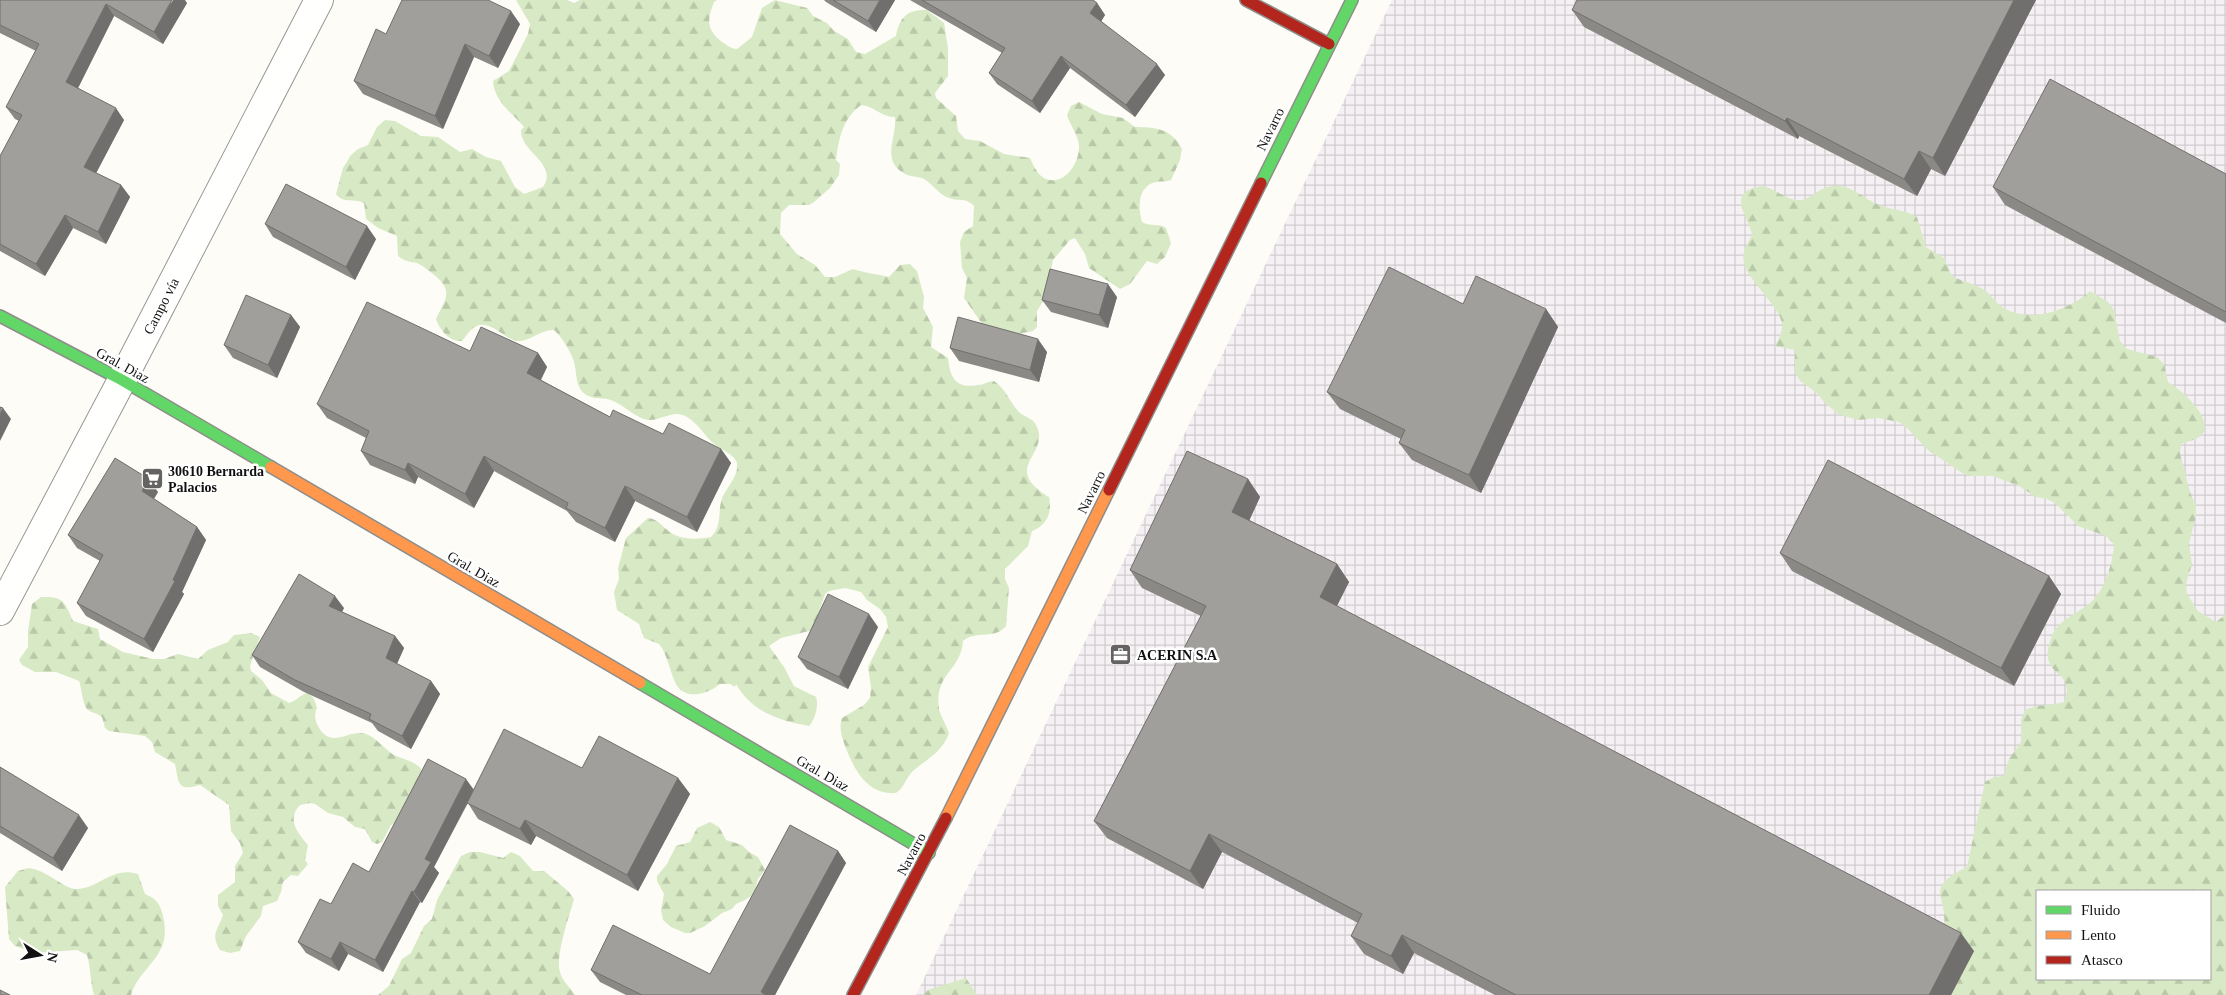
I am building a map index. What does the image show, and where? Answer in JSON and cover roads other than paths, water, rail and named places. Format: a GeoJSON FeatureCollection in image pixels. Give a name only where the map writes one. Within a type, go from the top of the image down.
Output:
{"type":"FeatureCollection","features":[{"type":"Feature","properties":{"kind":"street","name":"Campo vía"},"geometry":{"type":"LineString","coordinates":[[0,611],[319,0]]}},
{"type":"Feature","properties":{"kind":"street"},"geometry":{"type":"LineString","coordinates":[[1246,0],[1329,44]]}},
{"type":"Feature","properties":{"kind":"street","name":"Navarro"},"geometry":{"type":"LineString","coordinates":[[853,995],[929,853],[1352,0]]}},
{"type":"Feature","properties":{"kind":"street","name":"Gral. Diaz"},"geometry":{"type":"LineString","coordinates":[[0,316],[122,380],[929,853]]}},
{"type":"Feature","properties":{"kind":"place","name":"30610 Bernarda Palacios"},"geometry":{"type":"Point","coordinates":[152,479]}},
{"type":"Feature","properties":{"kind":"place","name":"ACERIN S.A"},"geometry":{"type":"Point","coordinates":[1121,655]}}]}
